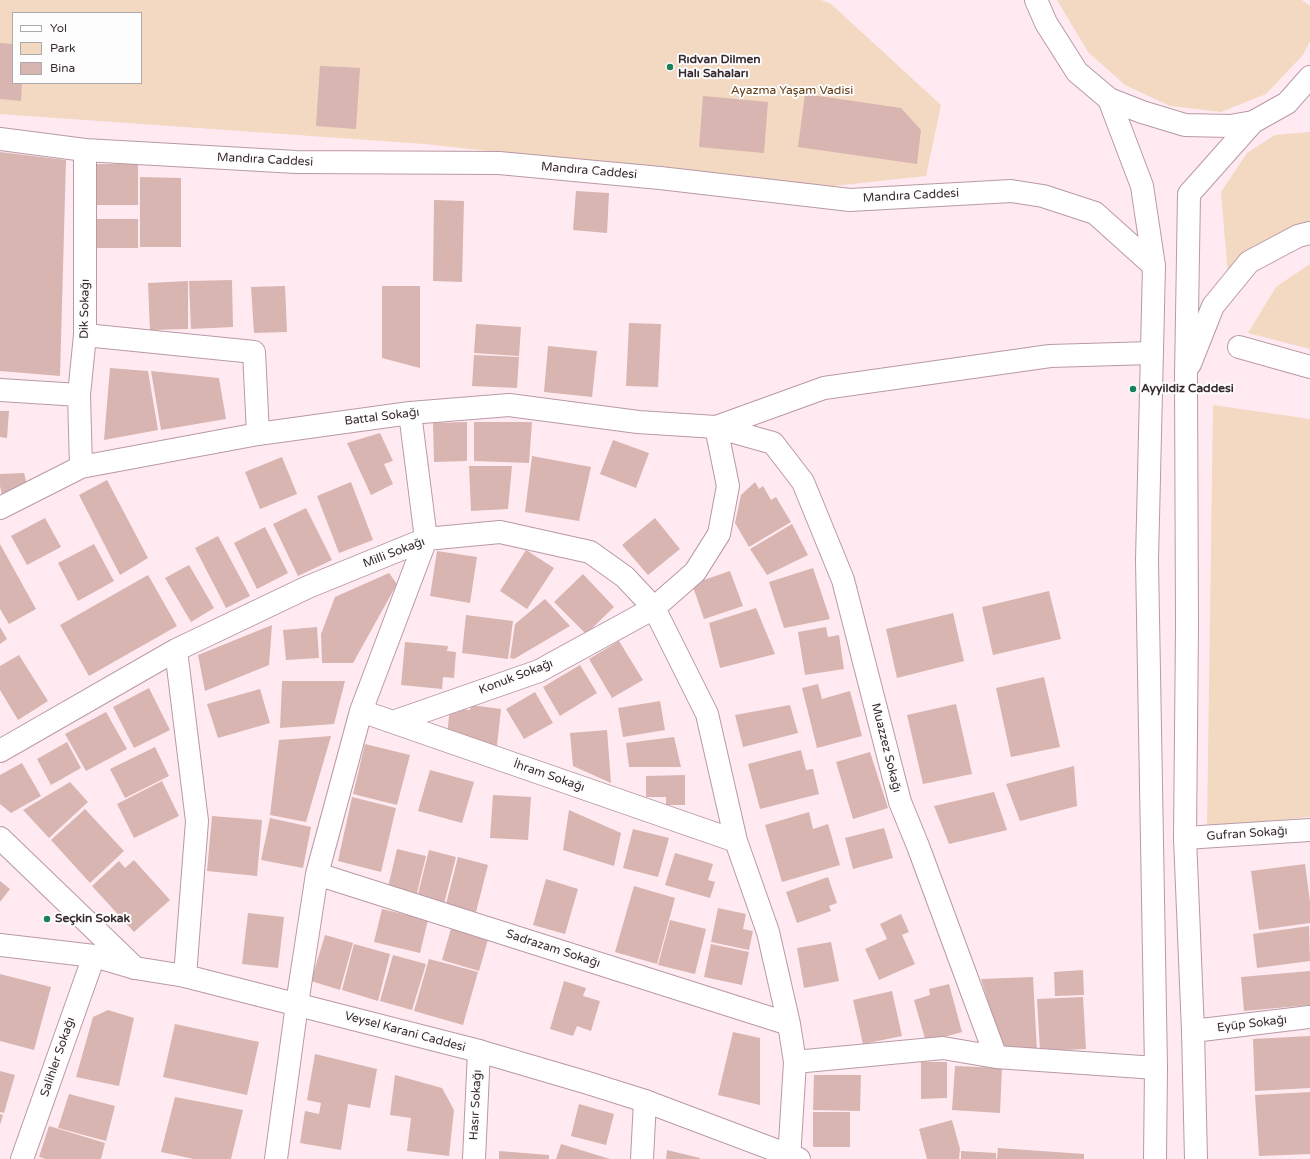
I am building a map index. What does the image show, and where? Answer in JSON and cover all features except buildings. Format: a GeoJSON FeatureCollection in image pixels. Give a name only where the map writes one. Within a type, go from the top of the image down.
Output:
{"type":"FeatureCollection","features":[{"type":"Feature","properties":{"kind":"street"},"geometry":{"type":"LineString","coordinates":[[1036,0],[1046,23],[1077,72],[1109,99],[1142,112],[1186,125],[1230,126],[1253,122]]}},
{"type":"Feature","properties":{"kind":"street"},"geometry":{"type":"LineString","coordinates":[[1196,1159],[1193,1031],[1185,838],[1187,626],[1186,376],[1189,194],[1253,122],[1287,103],[1310,77]]}},
{"type":"Feature","properties":{"kind":"street"},"geometry":{"type":"LineString","coordinates":[[1109,99],[1142,186],[1154,266],[1148,560],[1156,1068],[1155,1159]]}},
{"type":"Feature","properties":{"kind":"street"},"geometry":{"type":"LineString","coordinates":[[1287,103],[1310,103]]}},
{"type":"Feature","properties":{"kind":"street","name":"Mandıra Caddesi"},"geometry":{"type":"LineString","coordinates":[[0,140],[85,150],[296,162],[499,163],[660,178],[850,200],[1011,191],[1043,196],[1095,213],[1154,266]]}},
{"type":"Feature","properties":{"kind":"street","name":"Dik Sokağı"},"geometry":{"type":"LineString","coordinates":[[81,467],[79,395],[86,335],[85,150]]}},
{"type":"Feature","properties":{"kind":"street"},"geometry":{"type":"LineString","coordinates":[[1186,376],[1213,306],[1249,262],[1298,236],[1310,233]]}},
{"type":"Feature","properties":{"kind":"street"},"geometry":{"type":"LineString","coordinates":[[86,335],[254,352],[258,434]]}},
{"type":"Feature","properties":{"kind":"street"},"geometry":{"type":"LineString","coordinates":[[1239,347],[1310,367]]}},
{"type":"Feature","properties":{"kind":"street"},"geometry":{"type":"LineString","coordinates":[[716,427],[824,388],[1050,356],[1152,353]]}},
{"type":"Feature","properties":{"kind":"street"},"geometry":{"type":"LineString","coordinates":[[0,390],[79,395]]}},
{"type":"Feature","properties":{"kind":"street","name":"Battal Sokağı"},"geometry":{"type":"LineString","coordinates":[[0,508],[81,467],[258,434],[410,413],[509,405],[638,422],[716,427],[773,443]]}},
{"type":"Feature","properties":{"kind":"street"},"geometry":{"type":"LineString","coordinates":[[276,1159],[297,1004],[317,874],[361,710],[426,539],[410,413]]}},
{"type":"Feature","properties":{"kind":"street","name":"Konuk Sokağı"},"geometry":{"type":"LineString","coordinates":[[393,722],[539,670],[654,608],[695,572],[719,534],[728,486],[716,427]]}},
{"type":"Feature","properties":{"kind":"street","name":"Muazzez Sokağı"},"geometry":{"type":"LineString","coordinates":[[773,443],[803,482],[843,580],[900,802],[918,846],[996,1057]]}},
{"type":"Feature","properties":{"kind":"street","name":"Milli Sokağı"},"geometry":{"type":"LineString","coordinates":[[0,751],[176,650],[308,587],[426,539],[500,532],[590,552],[625,577],[654,608],[707,714],[736,841],[768,932],[789,1024],[795,1062],[792,1158]]}},
{"type":"Feature","properties":{"kind":"street"},"geometry":{"type":"LineString","coordinates":[[176,650],[197,820],[186,976]]}},
{"type":"Feature","properties":{"kind":"street","name":"İhram Sokağı"},"geometry":{"type":"LineString","coordinates":[[361,710],[736,841]]}},
{"type":"Feature","properties":{"kind":"street","name":"Gufran Sokağı"},"geometry":{"type":"LineString","coordinates":[[1185,838],[1310,830]]}},
{"type":"Feature","properties":{"kind":"street"},"geometry":{"type":"LineString","coordinates":[[0,838],[135,968]]}},
{"type":"Feature","properties":{"kind":"street","name":"Sadrazam Sokağı"},"geometry":{"type":"LineString","coordinates":[[317,874],[789,1024]]}},
{"type":"Feature","properties":{"kind":"street","name":"Veysel Karani Caddesi"},"geometry":{"type":"LineString","coordinates":[[0,945],[94,956],[135,968],[186,976],[478,1051],[645,1101],[792,1158]]}},
{"type":"Feature","properties":{"kind":"street","name":"Salihler Sokağı"},"geometry":{"type":"LineString","coordinates":[[22,1159],[94,956]]}},
{"type":"Feature","properties":{"kind":"street","name":"Eyüp Sokağı"},"geometry":{"type":"LineString","coordinates":[[1193,1031],[1310,1017]]}},
{"type":"Feature","properties":{"kind":"street"},"geometry":{"type":"LineString","coordinates":[[795,1062],[943,1048],[996,1057],[1156,1068]]}},
{"type":"Feature","properties":{"kind":"street","name":"Hasır Sokağı"},"geometry":{"type":"LineString","coordinates":[[474,1159],[478,1051]]}},
{"type":"Feature","properties":{"kind":"street"},"geometry":{"type":"LineString","coordinates":[[642,1159],[645,1101]]}},
{"type":"Feature","properties":{"kind":"green space","name":"Ayazma Yaşam Vadisi"},"geometry":{"type":"Polygon","coordinates":[[[0,0],[821,0],[831,4],[941,105],[926,176],[824,187],[424,144],[0,114],[0,0]]]}},
{"type":"Feature","properties":{"kind":"green space"},"geometry":{"type":"Polygon","coordinates":[[[1057,0],[1302,0],[1310,6],[1310,41],[1303,55],[1266,94],[1221,112],[1170,106],[1125,85],[1088,52],[1057,0]]]}},
{"type":"Feature","properties":{"kind":"green space"},"geometry":{"type":"Polygon","coordinates":[[[1310,132],[1310,226],[1256,259],[1230,300],[1221,192],[1247,153],[1275,135],[1310,132]]]}},
{"type":"Feature","properties":{"kind":"green space"},"geometry":{"type":"Polygon","coordinates":[[[1310,264],[1310,349],[1248,333],[1276,287],[1310,264]]]}},
{"type":"Feature","properties":{"kind":"green space"},"geometry":{"type":"Polygon","coordinates":[[[1213,405],[1310,419],[1310,817],[1207,827],[1213,405]]]}},
{"type":"Feature","properties":{"kind":"place","name":"Rıdvan Dilmen Halı Sahaları"},"geometry":{"type":"Point","coordinates":[670,67]}},
{"type":"Feature","properties":{"kind":"place","name":"Ayyildiz Caddesi"},"geometry":{"type":"Point","coordinates":[1133,389]}},
{"type":"Feature","properties":{"kind":"place","name":"Seçkin Sokak"},"geometry":{"type":"Point","coordinates":[47,919]}}]}
